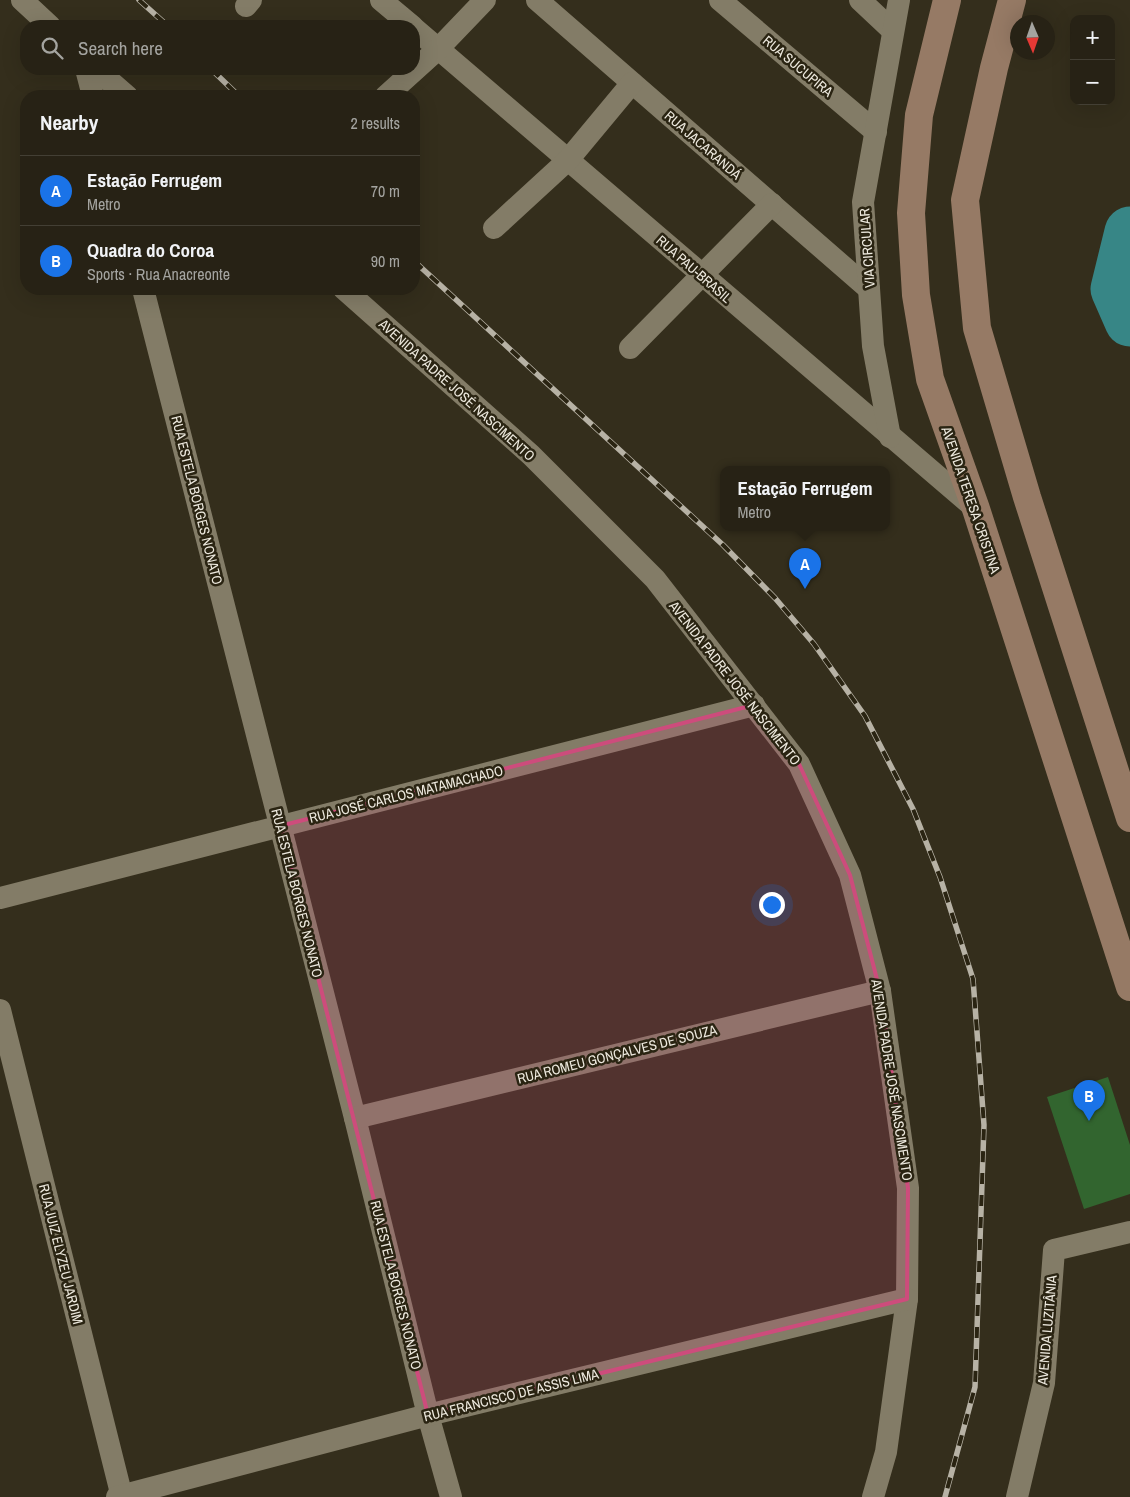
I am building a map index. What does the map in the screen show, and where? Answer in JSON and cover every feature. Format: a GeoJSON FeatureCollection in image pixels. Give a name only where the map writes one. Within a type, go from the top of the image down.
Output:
{"type":"FeatureCollection","features":[{"type":"Feature","properties":{"kind":"main road","name":"AVENIDA TERESA CRISTINA"},"geometry":{"type":"LineString","coordinates":[[947,0],[919,115],[911,213],[916,295],[930,379],[976,509],[1130,987]]}},
{"type":"Feature","properties":{"kind":"main road"},"geometry":{"type":"LineString","coordinates":[[1012,0],[994,68],[965,200],[977,328],[1027,497],[1130,818]]}},
{"type":"Feature","properties":{"kind":"street"},"geometry":{"type":"LineString","coordinates":[[22,0],[44,20]]}},
{"type":"Feature","properties":{"kind":"street","name":"RUA PAU-BRASIL"},"geometry":{"type":"LineString","coordinates":[[382,0],[405,20]]}},
{"type":"Feature","properties":{"kind":"street"},"geometry":{"type":"LineString","coordinates":[[420,65],[485,0]]}},
{"type":"Feature","properties":{"kind":"street","name":"RUA SUCUPIRA"},"geometry":{"type":"LineString","coordinates":[[720,0],[876,132]]}},
{"type":"Feature","properties":{"kind":"street"},"geometry":{"type":"LineString","coordinates":[[860,0],[893,31]]}},
{"type":"Feature","properties":{"kind":"street","name":"VIA CIRCULAR"},"geometry":{"type":"LineString","coordinates":[[890,437],[873,346],[863,202],[899,0]]}},
{"type":"Feature","properties":{"kind":"street","name":"RUA JACARANDÁ"},"geometry":{"type":"LineString","coordinates":[[549,4],[632,83],[869,289]]}},
{"type":"Feature","properties":{"kind":"street","name":"RUA PAU-BRASIL"},"geometry":{"type":"LineString","coordinates":[[420,33],[976,509]]}},
{"type":"Feature","properties":{"kind":"street"},"geometry":{"type":"LineString","coordinates":[[88,75],[91,90]]}},
{"type":"Feature","properties":{"kind":"street"},"geometry":{"type":"LineString","coordinates":[[103,75],[120,90]]}},
{"type":"Feature","properties":{"kind":"street"},"geometry":{"type":"LineString","coordinates":[[393,90],[409,75]]}},
{"type":"Feature","properties":{"kind":"street"},"geometry":{"type":"LineString","coordinates":[[494,228],[568,160],[632,83]]}},
{"type":"Feature","properties":{"kind":"street"},"geometry":{"type":"LineString","coordinates":[[630,348],[772,204]]}},
{"type":"Feature","properties":{"kind":"street","name":"RUA ESTELA BORGES NONATO"},"geometry":{"type":"LineString","coordinates":[[144,295],[355,1118],[428,1416],[451,1497]]}},
{"type":"Feature","properties":{"kind":"street","name":"AVENIDA PADRE JOSÉ NASCIMENTO"},"geometry":{"type":"LineString","coordinates":[[351,295],[531,455],[655,579],[799,764],[850,875],[880,991],[908,1188],[907,1299],[886,1452],[873,1497]]}},
{"type":"Feature","properties":{"kind":"street","name":"RUA JOSÉ CARLOS MATAMACHADO"},"geometry":{"type":"LineString","coordinates":[[0,898],[754,705]]}},
{"type":"Feature","properties":{"kind":"street","name":"RUA ROMEU GONÇALVES DE SOUZA"},"geometry":{"type":"LineString","coordinates":[[355,1118],[880,991]]}},
{"type":"Feature","properties":{"kind":"street","name":"RUA JUIZ ELYZEU JARDIM"},"geometry":{"type":"LineString","coordinates":[[0,1010],[120,1497]]}},
{"type":"Feature","properties":{"kind":"street","name":"AVENIDA LUZITÂNIA"},"geometry":{"type":"LineString","coordinates":[[1017,1497],[1044,1383],[1054,1250],[1130,1232]]}},
{"type":"Feature","properties":{"kind":"street","name":"RUA FRANCISCO DE ASSIS LIMA"},"geometry":{"type":"LineString","coordinates":[[120,1497],[428,1416],[907,1299]]}},
{"type":"Feature","properties":{"kind":"highlighted area"},"geometry":{"type":"Polygon","coordinates":[[[754,705],[799,764],[850,875],[880,991],[908,1188],[907,1299],[428,1415],[280,826],[754,705]]]}},
{"type":"Feature","properties":{"kind":"green space"},"geometry":{"type":"Polygon","coordinates":[[[1108,1077],[1130,1145],[1130,1194],[1084,1209],[1047,1097],[1108,1077]]]}},
{"type":"Feature","properties":{"kind":"waterway"},"geometry":{"type":"LineString","coordinates":[[1130,232],[1116,289],[1130,321]]}},
{"type":"Feature","properties":{"kind":"railway"},"geometry":{"type":"LineString","coordinates":[[139,0],[161,20]]}},
{"type":"Feature","properties":{"kind":"railway"},"geometry":{"type":"LineString","coordinates":[[217,75],[233,90]]}},
{"type":"Feature","properties":{"kind":"railway"},"geometry":{"type":"LineString","coordinates":[[420,267],[723,545],[775,598],[814,644],[865,716],[913,809],[940,877],[973,979],[984,1125],[975,1387],[945,1497]]}},
{"type":"Feature","properties":{"kind":"place","name":"Estação Ferrugem"},"geometry":{"type":"Point","coordinates":[805,589]}},
{"type":"Feature","properties":{"kind":"place","name":"Quadra do Coroa"},"geometry":{"type":"Point","coordinates":[1089,1121]}}]}
